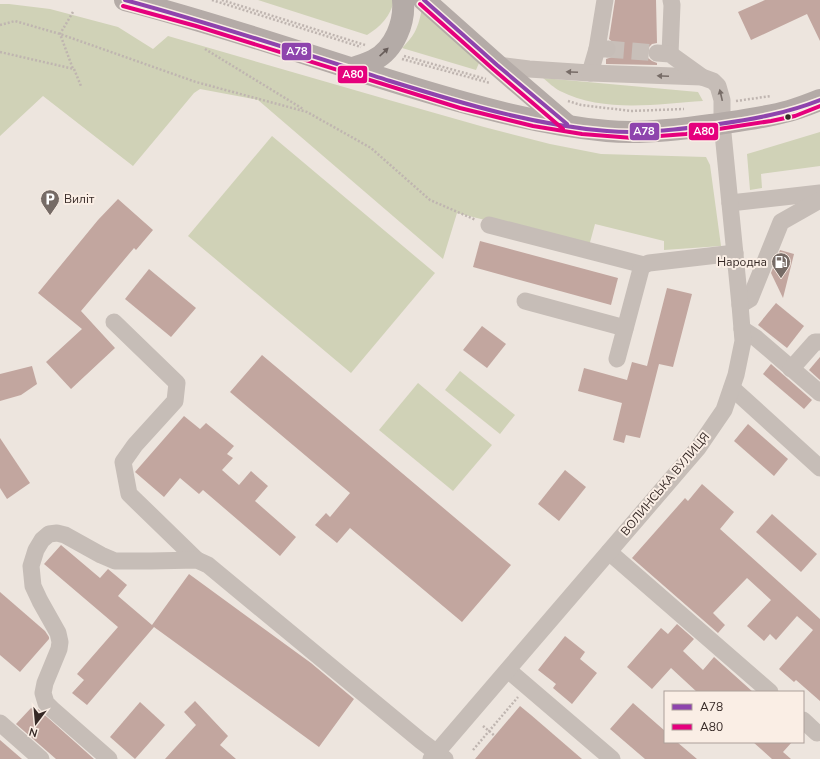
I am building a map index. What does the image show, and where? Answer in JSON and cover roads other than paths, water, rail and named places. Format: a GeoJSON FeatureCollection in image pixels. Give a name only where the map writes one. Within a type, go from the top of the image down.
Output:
{"type":"FeatureCollection","features":[{"type":"Feature","properties":{"kind":"main road"},"geometry":{"type":"LineString","coordinates":[[125,0],[199,20],[350,69],[502,113],[608,131],[652,132],[722,123],[789,111],[820,100]]}},
{"type":"Feature","properties":{"kind":"main road"},"geometry":{"type":"LineString","coordinates":[[350,69],[374,60],[388,49],[400,28],[403,0]]}},
{"type":"Feature","properties":{"kind":"main road"},"geometry":{"type":"LineString","coordinates":[[424,0],[497,65],[568,125]]}},
{"type":"Feature","properties":{"kind":"street"},"geometry":{"type":"LineString","coordinates":[[590,73],[602,49],[605,0]]}},
{"type":"Feature","properties":{"kind":"street"},"geometry":{"type":"LineString","coordinates":[[671,0],[672,5],[668,56],[702,77]]}},
{"type":"Feature","properties":{"kind":"street"},"geometry":{"type":"LineString","coordinates":[[497,65],[529,69],[590,73],[702,77]]}},
{"type":"Feature","properties":{"kind":"street","name":"ВОЛИНСЬКА ВУЛИЦЯ"},"geometry":{"type":"LineString","coordinates":[[438,757],[508,670],[698,448],[724,410],[736,375],[742,341],[742,329],[722,123],[722,100],[718,86],[713,81],[702,77]]}},
{"type":"Feature","properties":{"kind":"street"},"geometry":{"type":"LineString","coordinates":[[730,203],[820,193]]}},
{"type":"Feature","properties":{"kind":"street"},"geometry":{"type":"LineString","coordinates":[[740,305],[750,299],[781,222],[820,200]]}},
{"type":"Feature","properties":{"kind":"street"},"geometry":{"type":"LineString","coordinates":[[489,225],[644,265],[649,263],[735,253]]}},
{"type":"Feature","properties":{"kind":"street"},"geometry":{"type":"LineString","coordinates":[[617,359],[641,269],[644,265]]}},
{"type":"Feature","properties":{"kind":"street"},"geometry":{"type":"LineString","coordinates":[[525,301],[625,328]]}},
{"type":"Feature","properties":{"kind":"street"},"geometry":{"type":"LineString","coordinates":[[114,322],[177,383],[175,401],[135,445],[123,462],[129,494],[197,560],[208,565],[415,736],[438,757]]}},
{"type":"Feature","properties":{"kind":"street"},"geometry":{"type":"LineString","coordinates":[[742,329],[756,338],[820,393]]}},
{"type":"Feature","properties":{"kind":"street"},"geometry":{"type":"LineString","coordinates":[[791,369],[815,342],[820,342]]}},
{"type":"Feature","properties":{"kind":"street"},"geometry":{"type":"LineString","coordinates":[[732,388],[820,468]]}},
{"type":"Feature","properties":{"kind":"street"},"geometry":{"type":"LineString","coordinates":[[109,759],[46,703],[43,693],[45,683],[59,649],[60,642],[58,633],[40,602],[33,586],[31,566],[36,550],[42,540],[49,534],[57,533],[65,535],[101,556],[115,561],[151,562],[197,560]]}},
{"type":"Feature","properties":{"kind":"street"},"geometry":{"type":"LineString","coordinates":[[609,552],[769,691]]}},
{"type":"Feature","properties":{"kind":"street"},"geometry":{"type":"LineString","coordinates":[[508,670],[612,759]]}},
{"type":"Feature","properties":{"kind":"street"},"geometry":{"type":"LineString","coordinates":[[804,721],[817,733]]}},
{"type":"Feature","properties":{"kind":"street"},"geometry":{"type":"LineString","coordinates":[[0,724],[41,759]]}},
{"type":"Feature","properties":{"kind":"tunnel"},"geometry":{"type":"LineString","coordinates":[[607,49],[657,53]]}},
{"type":"Feature","properties":{"kind":"place","name":"Виліт"},"geometry":{"type":"Point","coordinates":[50,216]}},
{"type":"Feature","properties":{"kind":"place","name":"Народна"},"geometry":{"type":"Point","coordinates":[781,279]}}]}
